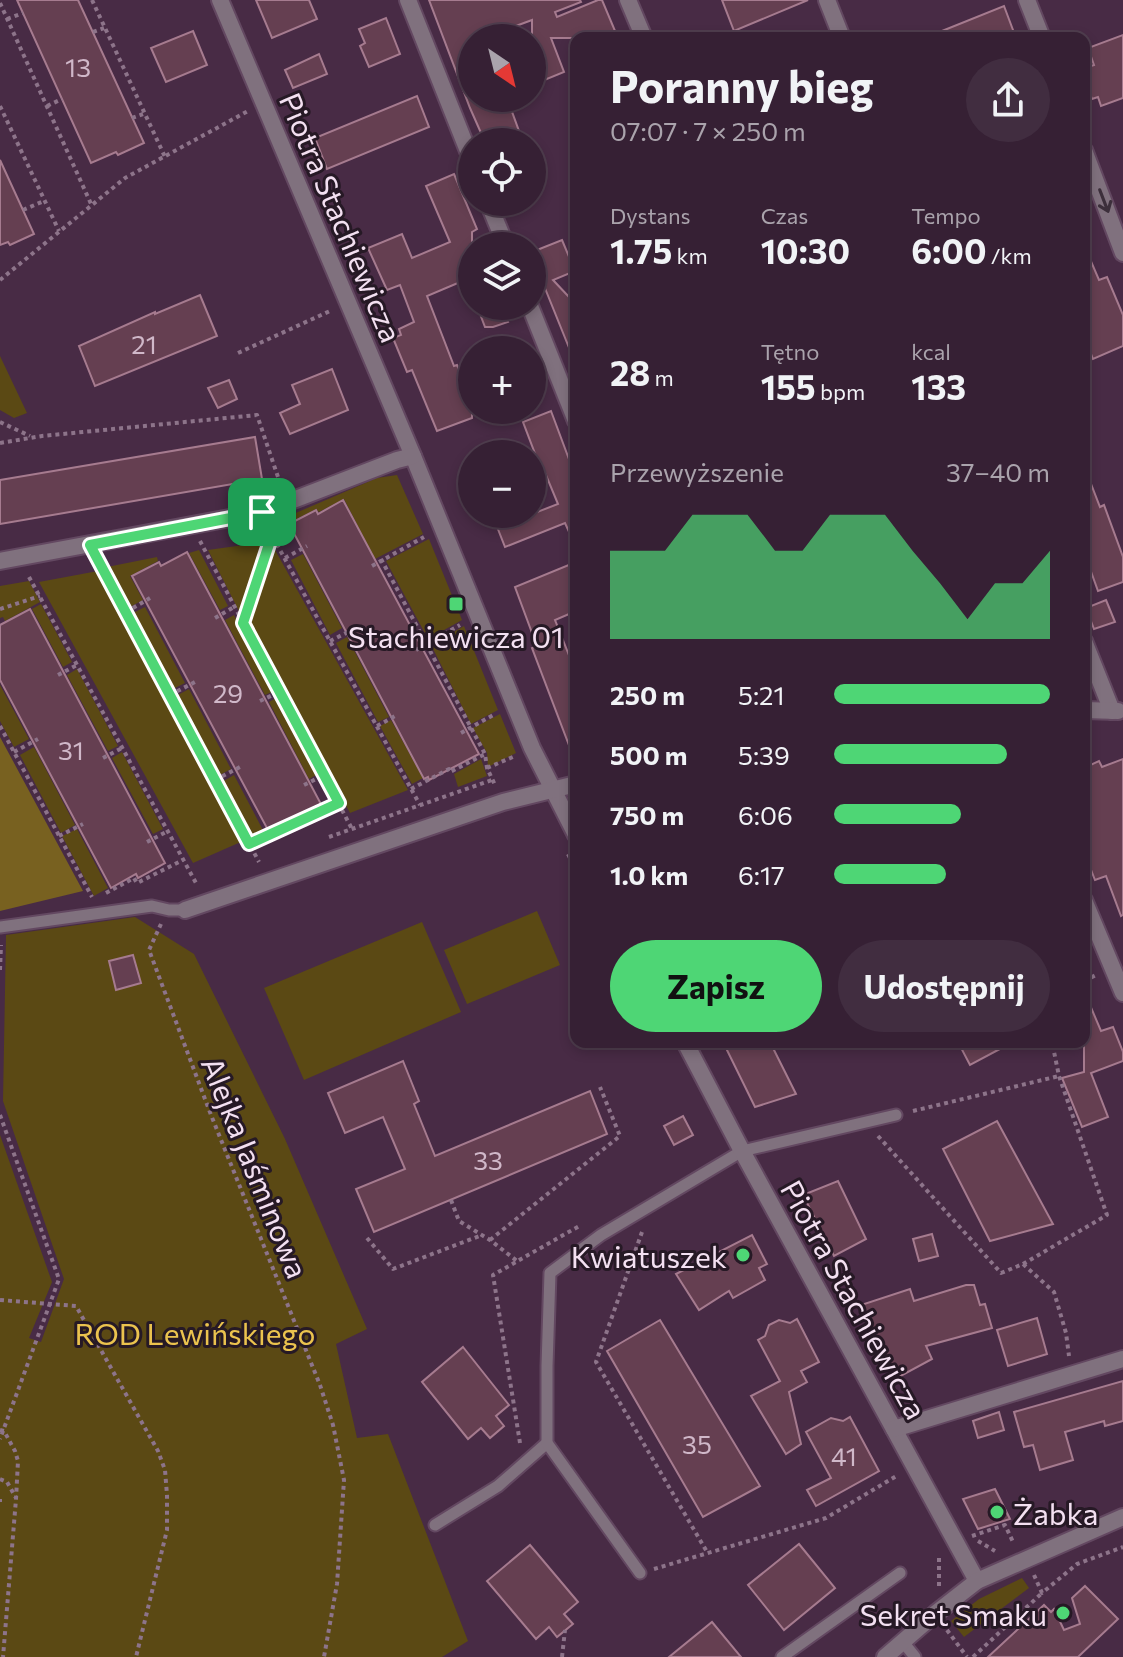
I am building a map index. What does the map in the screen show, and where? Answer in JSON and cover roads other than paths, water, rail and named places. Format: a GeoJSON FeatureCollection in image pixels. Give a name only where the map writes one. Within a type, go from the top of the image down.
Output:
{"type":"FeatureCollection","features":[{"type":"Feature","properties":{"kind":"street","name":"Piotra Stachiewicza"},"geometry":{"type":"LineString","coordinates":[[220,0],[413,456],[532,748],[552,789],[570,841]]}},
{"type":"Feature","properties":{"kind":"street"},"geometry":{"type":"LineString","coordinates":[[408,0],[459,128]]}},
{"type":"Feature","properties":{"kind":"street"},"geometry":{"type":"LineString","coordinates":[[628,0],[641,32]]}},
{"type":"Feature","properties":{"kind":"street"},"geometry":{"type":"LineString","coordinates":[[827,0],[840,32]]}},
{"type":"Feature","properties":{"kind":"street"},"geometry":{"type":"LineString","coordinates":[[1027,0],[1040,32]]}},
{"type":"Feature","properties":{"kind":"street"},"geometry":{"type":"LineString","coordinates":[[1090,166],[1123,253]]}},
{"type":"Feature","properties":{"kind":"street"},"geometry":{"type":"LineString","coordinates":[[536,320],[570,406]]}},
{"type":"Feature","properties":{"kind":"street"},"geometry":{"type":"LineString","coordinates":[[0,561],[262,512],[413,456]]}},
{"type":"Feature","properties":{"kind":"street"},"geometry":{"type":"LineString","coordinates":[[1090,653],[1118,711],[1090,710]]}},
{"type":"Feature","properties":{"kind":"street"},"geometry":{"type":"LineString","coordinates":[[185,910],[503,802],[570,785]]}},
{"type":"Feature","properties":{"kind":"street"},"geometry":{"type":"LineString","coordinates":[[1090,914],[1123,993]]}},
{"type":"Feature","properties":{"kind":"street","name":"Piotra Stachiewicza"},"geometry":{"type":"LineString","coordinates":[[688,1048],[977,1581]]}},
{"type":"Feature","properties":{"kind":"street"},"geometry":{"type":"LineString","coordinates":[[894,1429],[1072,1374],[1119,1356]]}},
{"type":"Feature","properties":{"kind":"street"},"geometry":{"type":"LineString","coordinates":[[885,1657],[977,1581],[1123,1517]]}},
{"type":"Feature","properties":{"kind":"lane"},"geometry":{"type":"LineString","coordinates":[[1,927],[152,906],[185,910]]}},
{"type":"Feature","properties":{"kind":"lane"},"geometry":{"type":"LineString","coordinates":[[640,1573],[547,1443],[550,1273],[601,1235],[742,1151],[896,1115]]}},
{"type":"Feature","properties":{"kind":"lane"},"geometry":{"type":"LineString","coordinates":[[435,1525],[498,1486],[547,1443]]}},
{"type":"Feature","properties":{"kind":"lane"},"geometry":{"type":"LineString","coordinates":[[782,1657],[900,1573]]}},
{"type":"Feature","properties":{"kind":"lane"},"geometry":{"type":"LineString","coordinates":[[903,1642],[915,1657]]}},
{"type":"Feature","properties":{"kind":"place","name":"Stachiewicza 01"},"geometry":{"type":"Point","coordinates":[456,604]}},
{"type":"Feature","properties":{"kind":"place","name":"Kwiatuszek"},"geometry":{"type":"Point","coordinates":[743,1255]}},
{"type":"Feature","properties":{"kind":"place","name":"Żabka"},"geometry":{"type":"Point","coordinates":[997,1512]}},
{"type":"Feature","properties":{"kind":"place","name":"Sekret Smaku"},"geometry":{"type":"Point","coordinates":[1063,1613]}},
{"type":"Feature","properties":{"kind":"park label","name":"ROD Lewińskiego"},"geometry":{"type":"Point","coordinates":[195,1332]}}]}
